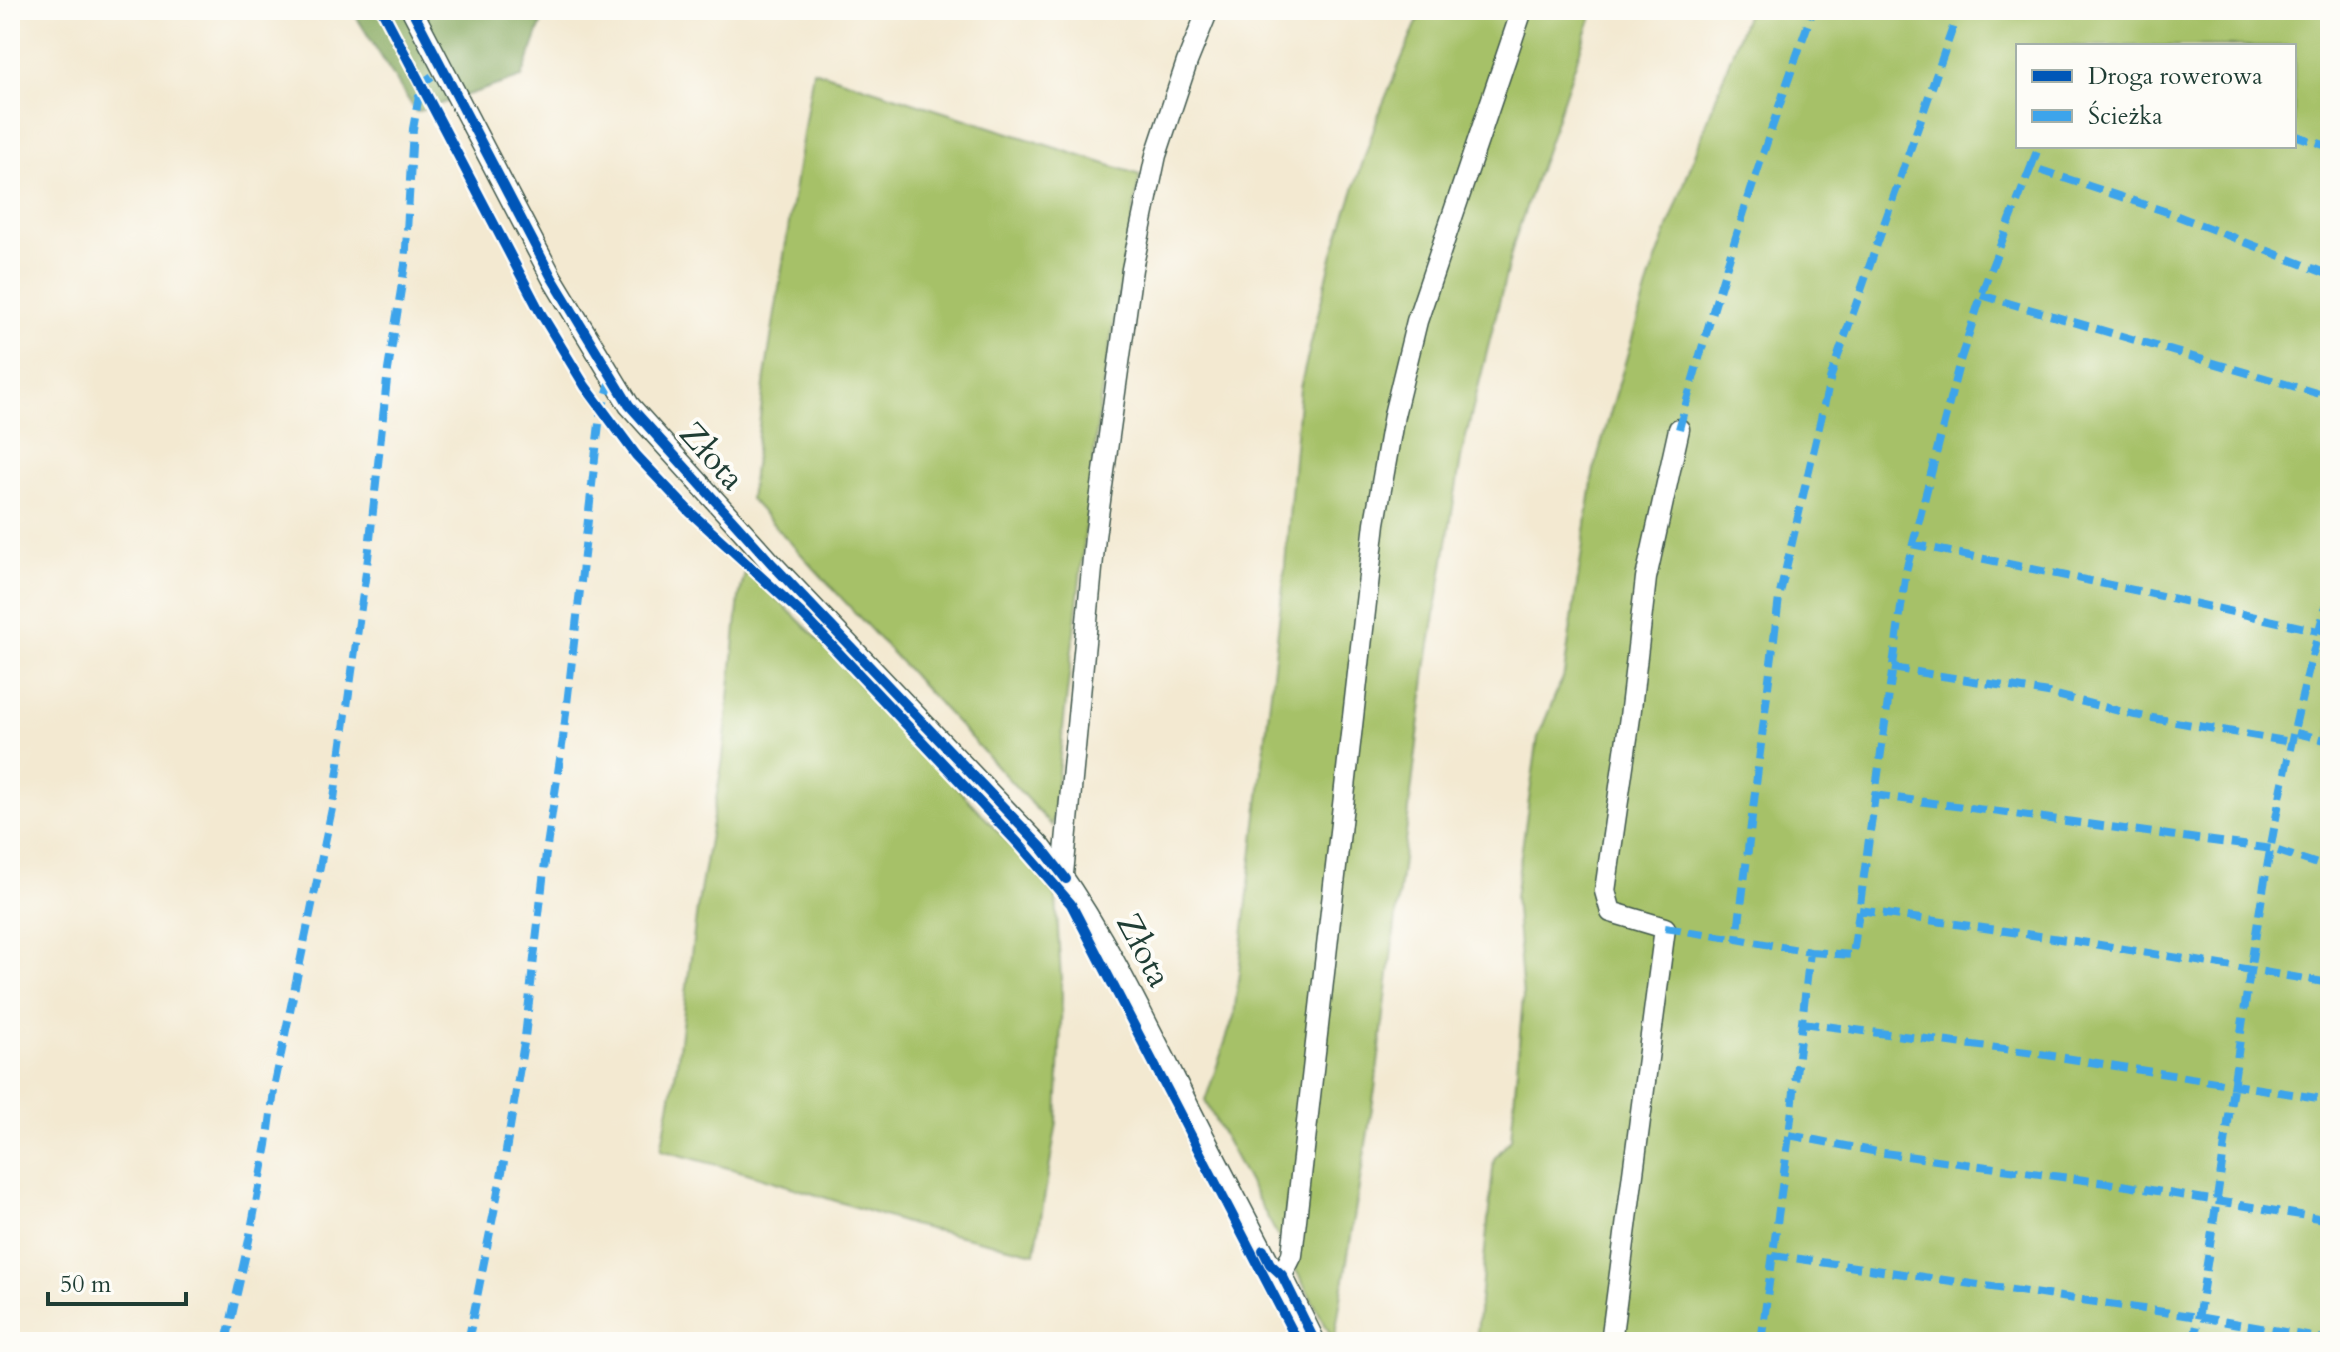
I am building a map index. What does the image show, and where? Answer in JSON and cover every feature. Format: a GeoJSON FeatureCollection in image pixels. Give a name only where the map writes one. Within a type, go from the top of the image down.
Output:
{"type":"FeatureCollection","features":[{"type":"Feature","properties":{"kind":"street","name":"Złota"},"geometry":{"type":"LineString","coordinates":[[412,10],[552,278],[629,405],[773,565],[1042,848],[1063,874],[1102,937],[1270,1264],[1282,1275],[1315,1342]]}},
{"type":"Feature","properties":{"kind":"street"},"geometry":{"type":"LineString","coordinates":[[1063,874],[1095,537],[1132,269],[1156,155],[1208,10]]}},
{"type":"Feature","properties":{"kind":"street"},"geometry":{"type":"LineString","coordinates":[[1282,1275],[1292,1255],[1375,523],[1394,415],[1422,307],[1522,10]]}},
{"type":"Feature","properties":{"kind":"street"},"geometry":{"type":"LineString","coordinates":[[1611,1342],[1665,928],[1611,912],[1605,891],[1646,578],[1679,429]]}},
{"type":"Feature","properties":{"kind":"green space"},"geometry":{"type":"Polygon","coordinates":[[[352,10],[546,10],[522,77],[416,112],[352,10]]]}},
{"type":"Feature","properties":{"kind":"green space"},"geometry":{"type":"Polygon","coordinates":[[[1422,10],[1594,10],[1514,242],[1462,453],[1427,662],[1375,1089],[1334,1341],[1205,1101],[1234,1016],[1284,577],[1300,388],[1333,253],[1379,113],[1422,10]]]}},
{"type":"Feature","properties":{"kind":"green space"},"geometry":{"type":"Polygon","coordinates":[[[1748,10],[2330,10],[2330,1342],[1476,1342],[1494,1159],[1511,1139],[1523,997],[1515,897],[1538,737],[1564,674],[1594,469],[1650,277],[1748,10]]]}},
{"type":"Feature","properties":{"kind":"green space"},"geometry":{"type":"Polygon","coordinates":[[[813,70],[1140,175],[1100,402],[1052,826],[750,499],[765,377],[813,70]]]}},
{"type":"Feature","properties":{"kind":"green space"},"geometry":{"type":"Polygon","coordinates":[[[746,569],[814,635],[1056,897],[1062,996],[1057,1122],[1035,1253],[912,1225],[747,1173],[661,1150],[723,759],[739,597],[746,569]]]}},
{"type":"Feature","properties":{"kind":"marked path"},"geometry":{"type":"LineString","coordinates":[[1679,429],[1742,218],[1813,10]]}},
{"type":"Feature","properties":{"kind":"marked path"},"geometry":{"type":"LineString","coordinates":[[1761,1342],[1810,952],[1737,939],[1779,598],[1831,376],[1959,10]]}},
{"type":"Feature","properties":{"kind":"marked path"},"geometry":{"type":"LineString","coordinates":[[226,1342],[249,1240],[275,1083],[334,799],[368,558],[388,370],[405,265],[413,129],[421,84],[442,69]]}},
{"type":"Feature","properties":{"kind":"marked path"},"geometry":{"type":"LineString","coordinates":[[2296,136],[2330,147]]}},
{"type":"Feature","properties":{"kind":"marked path"},"geometry":{"type":"LineString","coordinates":[[2031,167],[2038,148]]}},
{"type":"Feature","properties":{"kind":"marked path"},"geometry":{"type":"LineString","coordinates":[[1810,952],[1853,955],[1906,571],[1960,361],[1984,287],[2031,167],[2170,213],[2330,275]]}},
{"type":"Feature","properties":{"kind":"marked path"},"geometry":{"type":"LineString","coordinates":[[1981,295],[2330,397]]}},
{"type":"Feature","properties":{"kind":"marked path"},"geometry":{"type":"LineString","coordinates":[[468,1342],[525,1037],[600,415],[612,377]]}},
{"type":"Feature","properties":{"kind":"marked path"},"geometry":{"type":"LineString","coordinates":[[1912,544],[2318,631]]}},
{"type":"Feature","properties":{"kind":"marked path"},"geometry":{"type":"LineString","coordinates":[[2194,1342],[2266,871],[2305,684],[2330,592]]}},
{"type":"Feature","properties":{"kind":"marked path"},"geometry":{"type":"LineString","coordinates":[[1892,668],[2048,693],[2135,715],[2291,742]]}},
{"type":"Feature","properties":{"kind":"marked path"},"geometry":{"type":"LineString","coordinates":[[2296,733],[2330,741]]}},
{"type":"Feature","properties":{"kind":"marked path"},"geometry":{"type":"LineString","coordinates":[[1874,795],[2272,849],[2330,868]]}},
{"type":"Feature","properties":{"kind":"marked path"},"geometry":{"type":"LineString","coordinates":[[1859,910],[2088,943],[2330,983]]}},
{"type":"Feature","properties":{"kind":"marked path"},"geometry":{"type":"LineString","coordinates":[[1665,928],[1737,939]]}},
{"type":"Feature","properties":{"kind":"marked path"},"geometry":{"type":"LineString","coordinates":[[1802,1023],[2027,1052],[2330,1100]]}},
{"type":"Feature","properties":{"kind":"marked path"},"geometry":{"type":"LineString","coordinates":[[1789,1135],[1877,1152],[2121,1185],[2330,1220]]}},
{"type":"Feature","properties":{"kind":"marked path"},"geometry":{"type":"LineString","coordinates":[[1773,1255],[2198,1317],[2330,1340]]}},
{"type":"Feature","properties":{"kind":"cycle path"},"geometry":{"type":"LineString","coordinates":[[382,10],[540,312],[585,386],[636,455],[690,512],[805,617],[1018,843],[1071,904],[1298,1342]]}},
{"type":"Feature","properties":{"kind":"cycle path"},"geometry":{"type":"LineString","coordinates":[[412,10],[552,278],[629,405],[773,565],[1042,848],[1066,879]]}},
{"type":"Feature","properties":{"kind":"cycle path"},"geometry":{"type":"LineString","coordinates":[[1263,1250],[1270,1264],[1282,1275],[1315,1342]]}}]}
